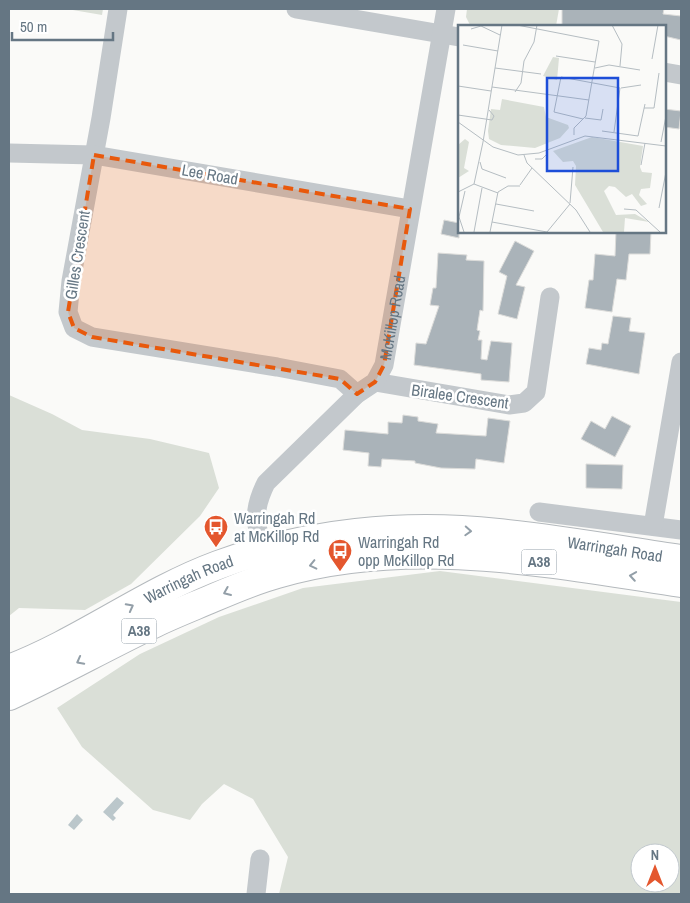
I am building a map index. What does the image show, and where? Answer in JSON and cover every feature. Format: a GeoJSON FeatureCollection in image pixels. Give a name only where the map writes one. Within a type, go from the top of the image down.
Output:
{"type":"FeatureCollection","features":[{"type":"Feature","properties":{"kind":"highway","name":"Warringah Road"},"geometry":{"type":"LineString","coordinates":[[9,696],[45,680],[152,624],[247,584],[268,563],[302,541],[341,534],[429,529],[497,533],[681,559]]}},
{"type":"Feature","properties":{"kind":"highway","name":"Warringah Road"},"geometry":{"type":"LineString","coordinates":[[9,669],[72,640],[175,583],[217,565],[320,563],[371,556],[434,554],[531,560],[681,583]]}},
{"type":"Feature","properties":{"kind":"street","name":"Gilles Crescent"},"geometry":{"type":"LineString","coordinates":[[118,9],[101,118],[71,281],[68,312],[74,328],[92,337],[278,367],[340,380],[357,394]]}},
{"type":"Feature","properties":{"kind":"street"},"geometry":{"type":"LineString","coordinates":[[296,9],[450,36]]}},
{"type":"Feature","properties":{"kind":"street","name":"McKillop Road"},"geometry":{"type":"LineString","coordinates":[[375,382],[384,365],[410,209],[450,36],[446,9]]}},
{"type":"Feature","properties":{"kind":"street"},"geometry":{"type":"LineString","coordinates":[[665,72],[681,76]]}},
{"type":"Feature","properties":{"kind":"street","name":"Lee Road"},"geometry":{"type":"LineString","coordinates":[[9,153],[94,154],[410,209]]}},
{"type":"Feature","properties":{"kind":"street","name":"Biralee Crescent"},"geometry":{"type":"LineString","coordinates":[[375,382],[509,405],[524,403],[536,392],[550,297]]}},
{"type":"Feature","properties":{"kind":"street"},"geometry":{"type":"LineString","coordinates":[[653,526],[681,362]]}},
{"type":"Feature","properties":{"kind":"street"},"geometry":{"type":"LineString","coordinates":[[268,563],[258,534],[256,516],[258,501],[266,483],[357,394],[375,382]]}},
{"type":"Feature","properties":{"kind":"street","name":"Warringah Road"},"geometry":{"type":"LineString","coordinates":[[539,512],[681,530]]}},
{"type":"Feature","properties":{"kind":"street"},"geometry":{"type":"LineString","coordinates":[[256,894],[260,858]]}},
{"type":"Feature","properties":{"kind":"highlighted area"},"geometry":{"type":"Polygon","coordinates":[[[94,155],[410,209],[384,365],[375,382],[357,394],[340,379],[92,337],[74,328],[68,312],[94,155]]]}},
{"type":"Feature","properties":{"kind":"shaded area"},"geometry":{"type":"Polygon","coordinates":[[[67,9],[103,9],[102,15],[67,9]]]}},
{"type":"Feature","properties":{"kind":"shaded area"},"geometry":{"type":"Polygon","coordinates":[[[467,9],[559,9],[556,25],[470,25],[466,17],[467,9]]]}},
{"type":"Feature","properties":{"kind":"shaded area"},"geometry":{"type":"Polygon","coordinates":[[[9,395],[82,430],[150,439],[209,453],[219,488],[200,516],[131,584],[85,610],[19,608],[9,616],[9,395]]]}},
{"type":"Feature","properties":{"kind":"shaded area"},"geometry":{"type":"Polygon","coordinates":[[[440,571],[681,602],[681,894],[279,894],[288,857],[253,799],[224,784],[202,804],[190,820],[153,810],[82,747],[57,708],[140,654],[219,617],[303,588],[440,571]]]}},
{"type":"Feature","properties":{"kind":"shaded area"},"geometry":{"type":"Polygon","coordinates":[[[117,797],[124,803],[113,815],[116,818],[113,821],[103,812],[117,797]]]}},
{"type":"Feature","properties":{"kind":"shaded area"},"geometry":{"type":"Polygon","coordinates":[[[77,814],[83,820],[74,830],[68,825],[77,814]]]}},
{"type":"Feature","properties":{"kind":"building"},"geometry":{"type":"Polygon","coordinates":[[[562,9],[664,9],[663,14],[681,16],[681,40],[665,36],[665,25],[562,25],[562,9]]]}},
{"type":"Feature","properties":{"kind":"building"},"geometry":{"type":"Polygon","coordinates":[[[665,109],[681,111],[679,129],[665,127],[665,109]]]}},
{"type":"Feature","properties":{"kind":"building"},"geometry":{"type":"Polygon","coordinates":[[[444,220],[458,223],[459,238],[441,234],[444,220]]]}},
{"type":"Feature","properties":{"kind":"building"},"geometry":{"type":"Polygon","coordinates":[[[616,232],[651,232],[650,254],[629,254],[626,280],[617,279],[612,312],[585,308],[589,280],[593,280],[595,254],[615,256],[616,232]]]}},
{"type":"Feature","properties":{"kind":"building"},"geometry":{"type":"Polygon","coordinates":[[[515,241],[534,251],[516,285],[525,287],[517,319],[498,314],[507,276],[499,272],[515,241]]]}},
{"type":"Feature","properties":{"kind":"building"},"geometry":{"type":"Polygon","coordinates":[[[438,253],[467,255],[466,260],[484,261],[483,311],[480,310],[477,330],[480,331],[478,340],[482,340],[481,359],[487,360],[491,341],[512,343],[509,382],[481,380],[481,374],[414,365],[416,343],[426,344],[439,306],[430,305],[433,288],[436,288],[438,253]]]}},
{"type":"Feature","properties":{"kind":"building"},"geometry":{"type":"Polygon","coordinates":[[[613,316],[631,318],[629,331],[645,333],[639,374],[586,364],[589,348],[601,350],[602,343],[608,344],[613,316]]]}},
{"type":"Feature","properties":{"kind":"building"},"geometry":{"type":"Polygon","coordinates":[[[403,415],[418,417],[418,421],[438,424],[436,433],[486,436],[488,418],[510,421],[504,463],[476,459],[475,469],[441,468],[415,463],[415,461],[382,459],[381,467],[368,466],[369,453],[343,450],[345,430],[388,434],[388,422],[402,423],[403,415]]]}},
{"type":"Feature","properties":{"kind":"building"},"geometry":{"type":"Polygon","coordinates":[[[612,416],[631,426],[615,457],[581,439],[591,421],[605,429],[612,416]]]}},
{"type":"Feature","properties":{"kind":"building"},"geometry":{"type":"Polygon","coordinates":[[[586,464],[623,465],[622,489],[586,488],[586,464]]]}},
{"type":"Feature","properties":{"kind":"place","name":"Warringah Rd at McKillop Rd"},"geometry":{"type":"Point","coordinates":[216,548]}},
{"type":"Feature","properties":{"kind":"place","name":"Warringah Rd opp McKillop Rd"},"geometry":{"type":"Point","coordinates":[340,572]}}]}
